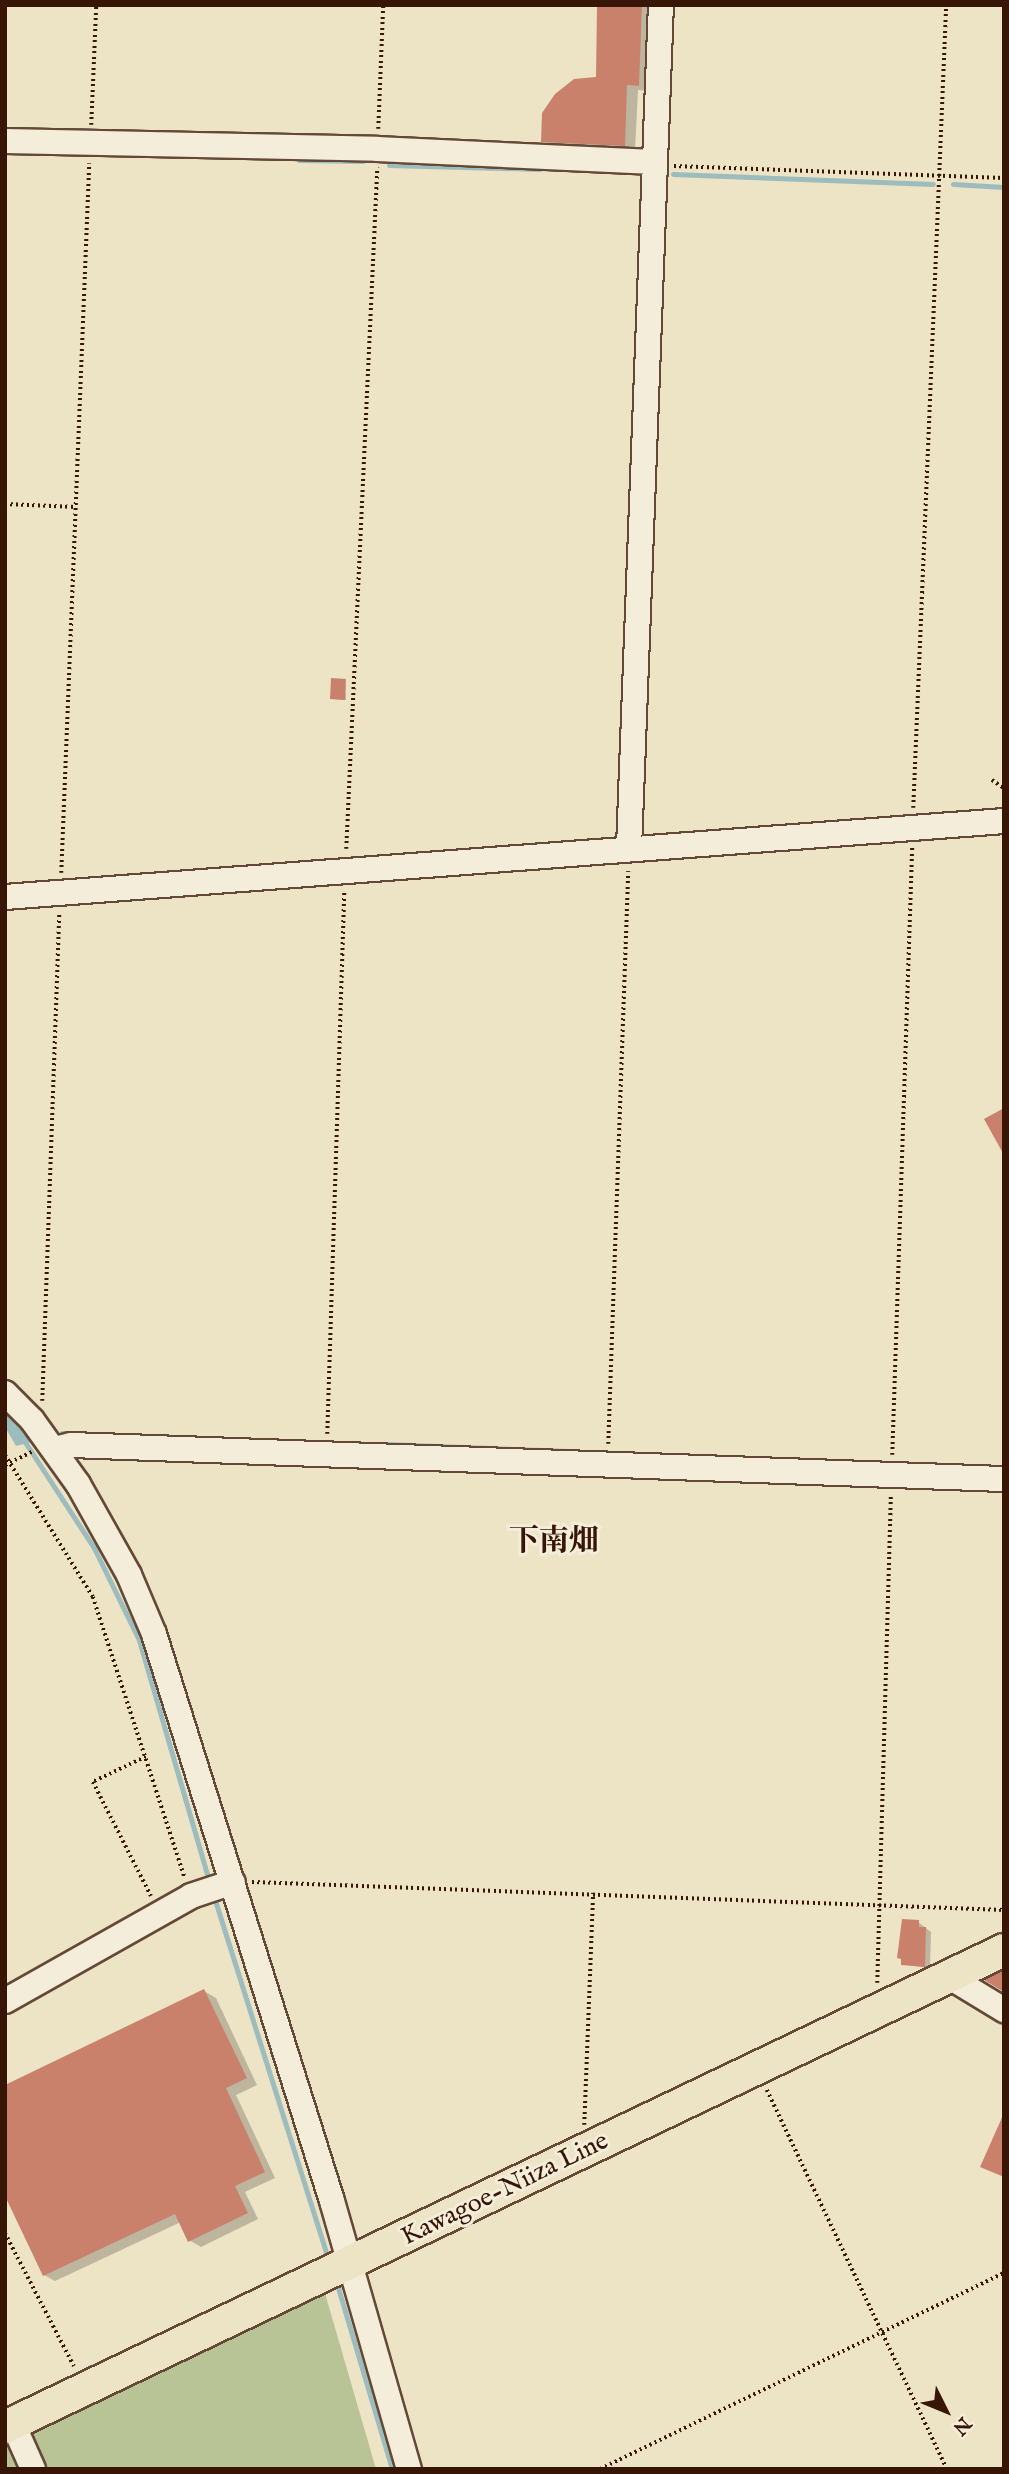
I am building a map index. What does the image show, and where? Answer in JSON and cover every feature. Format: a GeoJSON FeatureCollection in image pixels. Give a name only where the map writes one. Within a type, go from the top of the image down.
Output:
{"type":"FeatureCollection","features":[{"type":"Feature","properties":{"kind":"main road","name":"Kawagoe-Niiza Line"},"geometry":{"type":"LineString","coordinates":[[9,2426],[1004,1950]]}},
{"type":"Feature","properties":{"kind":"street"},"geometry":{"type":"LineString","coordinates":[[629,848],[661,5]]}},
{"type":"Feature","properties":{"kind":"street"},"geometry":{"type":"LineString","coordinates":[[5,141],[89,151],[377,149],[654,164]]}},
{"type":"Feature","properties":{"kind":"street"},"geometry":{"type":"LineString","coordinates":[[5,897],[1004,821]]}},
{"type":"Feature","properties":{"kind":"street"},"geometry":{"type":"LineString","coordinates":[[5,1393],[32,1420],[55,1449],[97,1516],[141,1600],[229,1883],[338,2270],[409,2469]]}},
{"type":"Feature","properties":{"kind":"street"},"geometry":{"type":"LineString","coordinates":[[55,1449],[71,1445],[1004,1479]]}},
{"type":"Feature","properties":{"kind":"street"},"geometry":{"type":"LineString","coordinates":[[5,2001],[195,1895],[229,1883]]}},
{"type":"Feature","properties":{"kind":"street"},"geometry":{"type":"LineString","coordinates":[[948,1976],[1004,2010]]}},
{"type":"Feature","properties":{"kind":"street"},"geometry":{"type":"LineString","coordinates":[[9,2426],[33,2469]]}},
{"type":"Feature","properties":{"kind":"path"},"geometry":{"type":"LineString","coordinates":[[32,1420],[41,1412],[96,5]]}},
{"type":"Feature","properties":{"kind":"path"},"geometry":{"type":"LineString","coordinates":[[326,1455],[345,870],[383,5]]}},
{"type":"Feature","properties":{"kind":"path"},"geometry":{"type":"LineString","coordinates":[[881,2010],[877,1993],[878,1903],[912,828],[946,5]]}},
{"type":"Feature","properties":{"kind":"path"},"geometry":{"type":"LineString","coordinates":[[654,164],[1004,178]]}},
{"type":"Feature","properties":{"kind":"path"},"geometry":{"type":"LineString","coordinates":[[5,504],[76,507]]}},
{"type":"Feature","properties":{"kind":"path"},"geometry":{"type":"LineString","coordinates":[[992,780],[1004,788]]}},
{"type":"Feature","properties":{"kind":"path"},"geometry":{"type":"LineString","coordinates":[[607,1464],[629,848]]}},
{"type":"Feature","properties":{"kind":"path"},"geometry":{"type":"LineString","coordinates":[[5,1455],[93,1597],[195,1895]]}},
{"type":"Feature","properties":{"kind":"path"},"geometry":{"type":"LineString","coordinates":[[5,1465],[11,1462]]}},
{"type":"Feature","properties":{"kind":"path"},"geometry":{"type":"LineString","coordinates":[[146,1757],[93,1782],[160,1914]]}},
{"type":"Feature","properties":{"kind":"path"},"geometry":{"type":"LineString","coordinates":[[229,1883],[593,1893],[1004,1910]]}},
{"type":"Feature","properties":{"kind":"path"},"geometry":{"type":"LineString","coordinates":[[583,2152],[593,1893]]}},
{"type":"Feature","properties":{"kind":"path"},"geometry":{"type":"LineString","coordinates":[[757,2069],[947,2469]]}},
{"type":"Feature","properties":{"kind":"path"},"geometry":{"type":"LineString","coordinates":[[5,2233],[86,2390]]}},
{"type":"Feature","properties":{"kind":"path"},"geometry":{"type":"LineString","coordinates":[[600,2469],[1004,2273]]}},
{"type":"Feature","properties":{"kind":"green space"},"geometry":{"type":"Polygon","coordinates":[[[324,2290],[376,2469],[5,2469],[5,2445],[324,2290]]]}},
{"type":"Feature","properties":{"kind":"water"},"geometry":{"type":"Polygon","coordinates":[[[5,1412],[28,1431],[32,1442],[16,1446],[5,1427],[5,1412]]]}},
{"type":"Feature","properties":{"kind":"building"},"geometry":{"type":"Polygon","coordinates":[[[597,5],[642,5],[639,86],[627,85],[625,146],[541,142],[542,113],[555,94],[574,79],[596,77],[597,5]]]}},
{"type":"Feature","properties":{"kind":"building"},"geometry":{"type":"Polygon","coordinates":[[[331,678],[346,679],[345,700],[330,699],[331,678]]]}},
{"type":"Feature","properties":{"kind":"building"},"geometry":{"type":"Polygon","coordinates":[[[1004,1108],[1004,1155],[984,1119],[1004,1108]]]}},
{"type":"Feature","properties":{"kind":"building"},"geometry":{"type":"Polygon","coordinates":[[[902,1919],[919,1920],[919,1927],[926,1927],[925,1967],[901,1965],[901,1959],[897,1958],[902,1919]]]}},
{"type":"Feature","properties":{"kind":"building"},"geometry":{"type":"Polygon","coordinates":[[[1004,1970],[1004,1992],[984,1980],[1004,1970]]]}},
{"type":"Feature","properties":{"kind":"building"},"geometry":{"type":"Polygon","coordinates":[[[204,1989],[247,2078],[226,2088],[265,2172],[235,2186],[248,2213],[188,2242],[175,2214],[43,2276],[5,2196],[5,2085],[204,1989]]]}},
{"type":"Feature","properties":{"kind":"building"},"geometry":{"type":"Polygon","coordinates":[[[1004,2113],[1004,2177],[980,2167],[1004,2113]]]}},
{"type":"Feature","properties":{"kind":"waterway"},"geometry":{"type":"LineString","coordinates":[[299,160],[363,161]]}},
{"type":"Feature","properties":{"kind":"waterway"},"geometry":{"type":"LineString","coordinates":[[389,165],[540,169]]}},
{"type":"Feature","properties":{"kind":"waterway"},"geometry":{"type":"LineString","coordinates":[[673,174],[933,184]]}},
{"type":"Feature","properties":{"kind":"waterway"},"geometry":{"type":"LineString","coordinates":[[953,184],[1004,187]]}},
{"type":"Feature","properties":{"kind":"waterway"},"geometry":{"type":"LineString","coordinates":[[62,1433],[74,1433]]}},
{"type":"Feature","properties":{"kind":"waterway"},"geometry":{"type":"LineString","coordinates":[[23,1439],[94,1548],[139,1640],[210,1884]]}},
{"type":"Feature","properties":{"kind":"waterway"},"geometry":{"type":"LineString","coordinates":[[386,1444],[569,1451]]}},
{"type":"Feature","properties":{"kind":"waterway"},"geometry":{"type":"LineString","coordinates":[[214,1897],[329,2262]]}},
{"type":"Feature","properties":{"kind":"waterway"},"geometry":{"type":"LineString","coordinates":[[336,2281],[392,2469]]}},
{"type":"Feature","properties":{"kind":"district","name":"下南畑"},"geometry":{"type":"Point","coordinates":[554,1542]}}]}
